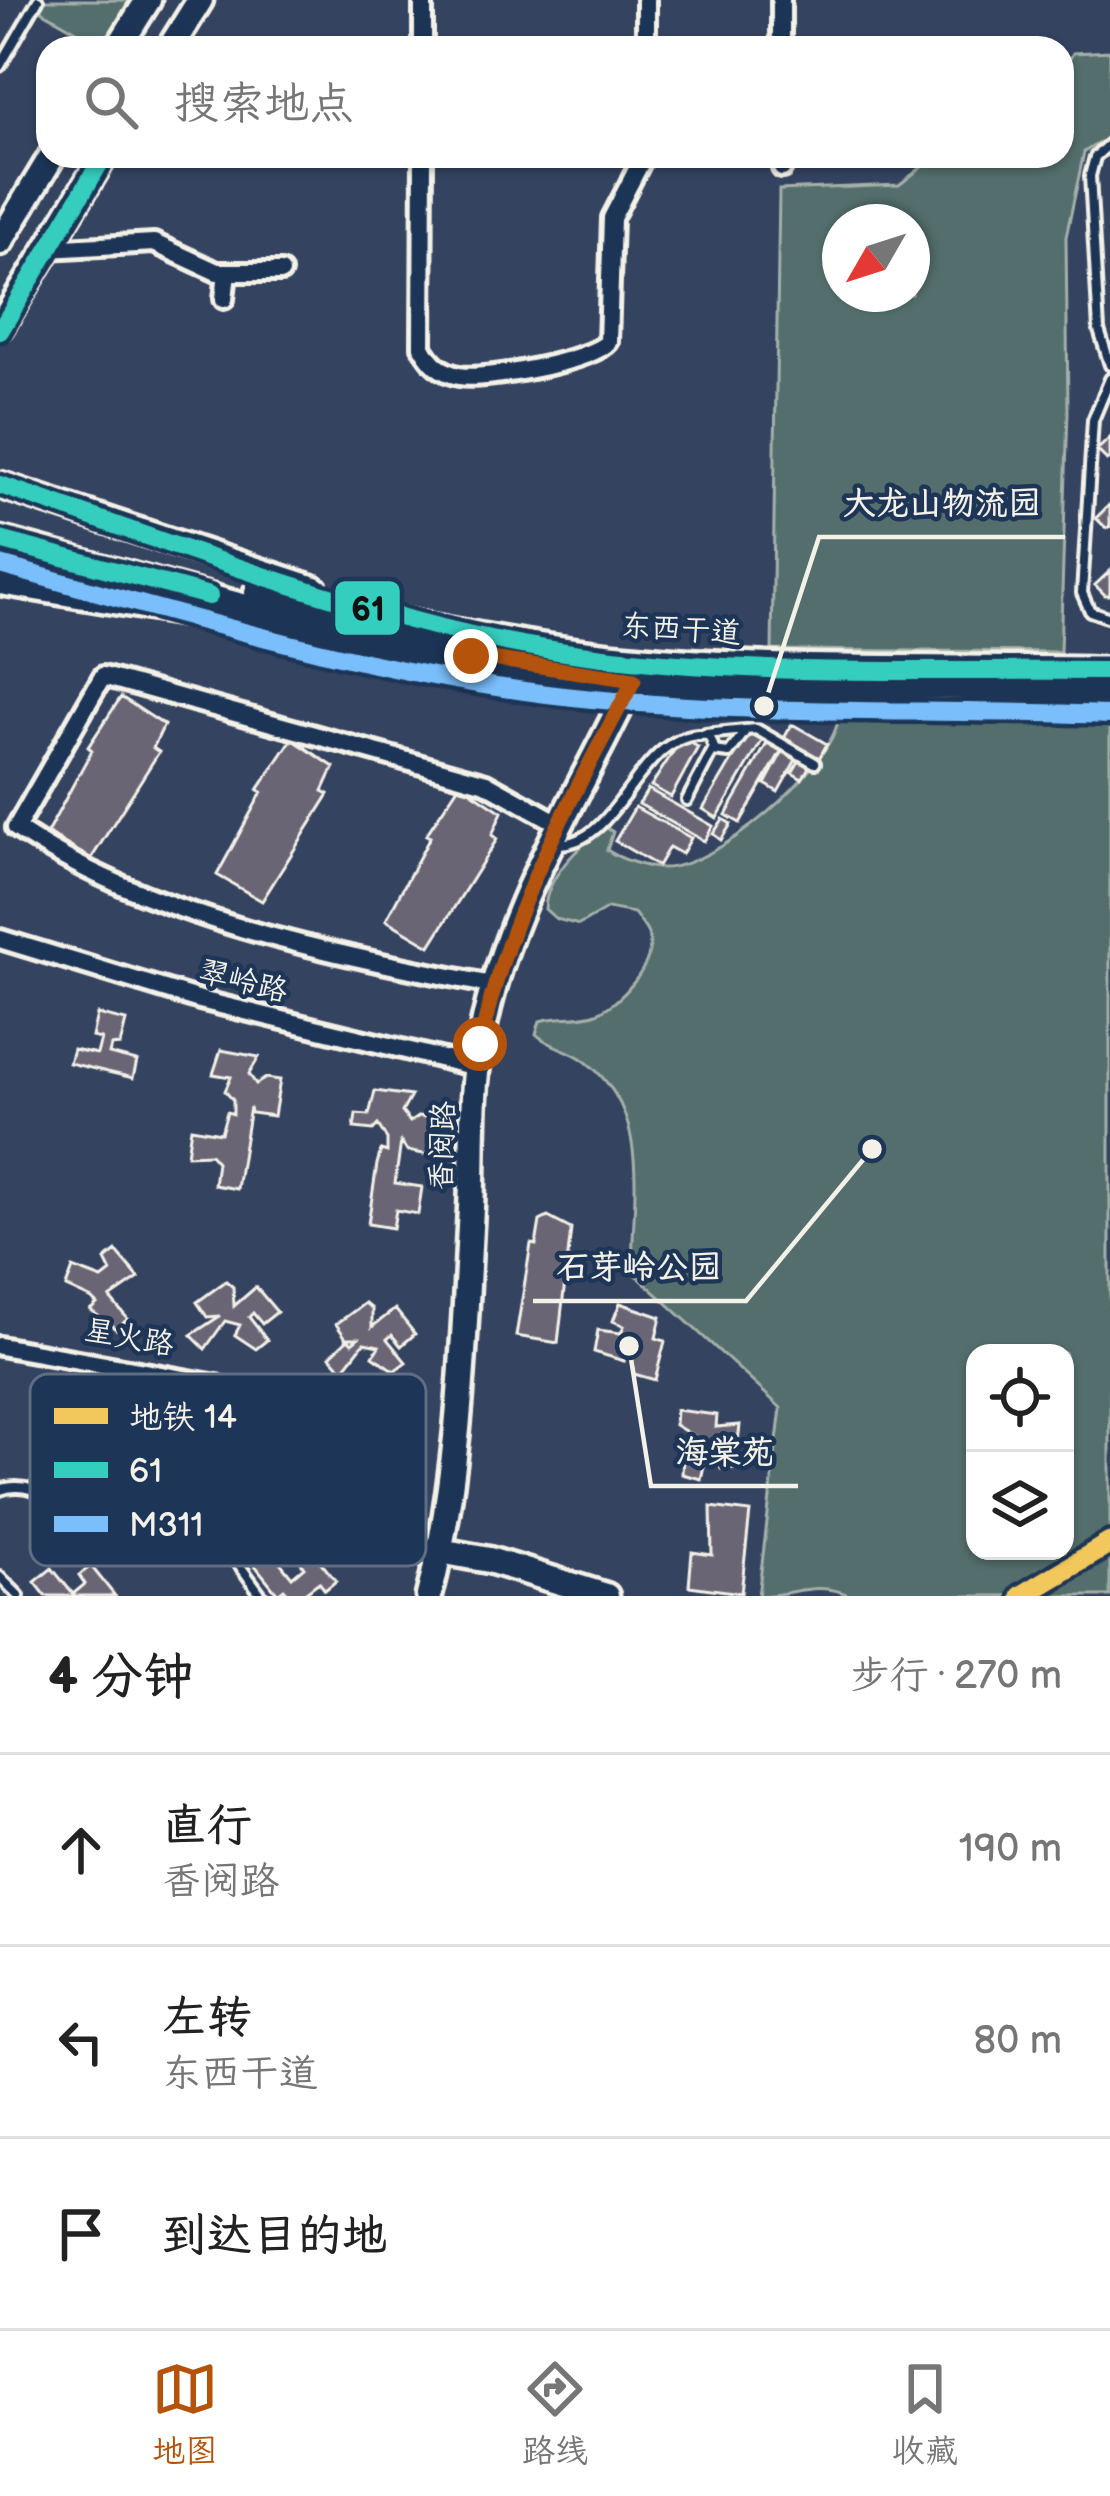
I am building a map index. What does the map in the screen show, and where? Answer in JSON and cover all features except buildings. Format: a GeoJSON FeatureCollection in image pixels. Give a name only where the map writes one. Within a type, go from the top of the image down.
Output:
{"type":"FeatureCollection","features":[{"type":"Feature","properties":{"kind":"main road"},"geometry":{"type":"LineString","coordinates":[[126,36],[148,0]]}},
{"type":"Feature","properties":{"kind":"main road"},"geometry":{"type":"LineString","coordinates":[[178,36],[200,0]]}},
{"type":"Feature","properties":{"kind":"main road"},"geometry":{"type":"LineString","coordinates":[[4,224],[44,168]]}},
{"type":"Feature","properties":{"kind":"main road"},"geometry":{"type":"LineString","coordinates":[[4,321],[97,168]]}},
{"type":"Feature","properties":{"kind":"main road"},"geometry":{"type":"LineString","coordinates":[[0,485],[474,646]]}},
{"type":"Feature","properties":{"kind":"main road"},"geometry":{"type":"LineString","coordinates":[[0,523],[250,599]]}},
{"type":"Feature","properties":{"kind":"main road"},"geometry":{"type":"LineString","coordinates":[[0,540],[250,599]]}},
{"type":"Feature","properties":{"kind":"main road"},"geometry":{"type":"LineString","coordinates":[[0,581],[474,646]]}},
{"type":"Feature","properties":{"kind":"main road","name":"东西干道"},"geometry":{"type":"LineString","coordinates":[[250,599],[474,646],[729,687],[1110,691]]}},
{"type":"Feature","properties":{"kind":"main road","name":"东西干道"},"geometry":{"type":"LineString","coordinates":[[639,669],[1110,671]]}},
{"type":"Feature","properties":{"kind":"main road","name":"香阅路"},"geometry":{"type":"LineString","coordinates":[[429,1596],[440,1551],[460,1356],[476,1066],[492,985],[553,833],[639,669]]}},
{"type":"Feature","properties":{"kind":"main road","name":"星火路"},"geometry":{"type":"LineString","coordinates":[[440,1551],[489,1560],[606,1596]]}},
{"type":"Feature","properties":{"kind":"street"},"geometry":{"type":"LineString","coordinates":[[423,0],[423,36]]}},
{"type":"Feature","properties":{"kind":"street"},"geometry":{"type":"LineString","coordinates":[[646,0],[646,36]]}},
{"type":"Feature","properties":{"kind":"street"},"geometry":{"type":"LineString","coordinates":[[781,0],[782,36]]}},
{"type":"Feature","properties":{"kind":"street"},"geometry":{"type":"LineString","coordinates":[[423,168],[422,347],[441,370],[475,377],[584,357],[608,342],[612,218],[638,168]]}},
{"type":"Feature","properties":{"kind":"street"},"geometry":{"type":"LineString","coordinates":[[47,249],[154,243],[227,272],[281,272]]}},
{"type":"Feature","properties":{"kind":"street"},"geometry":{"type":"LineString","coordinates":[[224,299],[227,272]]}},
{"type":"Feature","properties":{"kind":"street"},"geometry":{"type":"LineString","coordinates":[[492,985],[292,939],[120,886],[56,856],[16,828],[103,676],[486,783],[553,833]]}},
{"type":"Feature","properties":{"kind":"street","name":"翠岭路"},"geometry":{"type":"LineString","coordinates":[[0,938],[200,1000],[476,1066]]}},
{"type":"Feature","properties":{"kind":"street","name":"星火路"},"geometry":{"type":"LineString","coordinates":[[0,1346],[158,1374]]}},
{"type":"Feature","properties":{"kind":"street","name":"星火路"},"geometry":{"type":"LineString","coordinates":[[426,1548],[440,1551]]}},
{"type":"Feature","properties":{"kind":"lane"},"geometry":{"type":"LineString","coordinates":[[0,66],[38,0]]}},
{"type":"Feature","properties":{"kind":"lane"},"geometry":{"type":"LineString","coordinates":[[1110,142],[1095,157],[1090,176],[1099,330],[1110,364]]}},
{"type":"Feature","properties":{"kind":"lane"},"geometry":{"type":"LineString","coordinates":[[1110,379],[1093,420],[1082,593],[1090,610],[1110,618]]}},
{"type":"Feature","properties":{"kind":"lane"},"geometry":{"type":"LineString","coordinates":[[553,833],[567,844],[589,834],[671,743],[703,734],[747,729],[815,763]]}},
{"type":"Feature","properties":{"kind":"lane"},"geometry":{"type":"LineString","coordinates":[[713,752],[729,753],[747,729]]}},
{"type":"Feature","properties":{"kind":"lane"},"geometry":{"type":"LineString","coordinates":[[687,800],[713,752],[714,739],[703,734]]}},
{"type":"Feature","properties":{"kind":"lane"},"geometry":{"type":"LineString","coordinates":[[135,1374],[137,1370]]}},
{"type":"Feature","properties":{"kind":"lane"},"geometry":{"type":"LineString","coordinates":[[0,1490],[30,1489]]}},
{"type":"Feature","properties":{"kind":"lane"},"geometry":{"type":"LineString","coordinates":[[239,1566],[262,1596]]}},
{"type":"Feature","properties":{"kind":"lane"},"geometry":{"type":"LineString","coordinates":[[0,1576],[19,1596]]}},
{"type":"Feature","properties":{"kind":"green space"},"geometry":{"type":"Polygon","coordinates":[[[46,0],[129,0],[109,36],[86,36],[40,10],[46,0]]]}},
{"type":"Feature","properties":{"kind":"green space"},"geometry":{"type":"Polygon","coordinates":[[[1110,51],[1110,136],[1084,152],[1066,237],[1068,412],[1060,652],[772,650],[779,190],[899,185],[921,168],[1074,168],[1074,53],[1110,51]]]}},
{"type":"Feature","properties":{"kind":"green space"},"geometry":{"type":"Polygon","coordinates":[[[839,717],[1110,727],[1110,1596],[851,1596],[815,1589],[758,1596],[781,1408],[632,1271],[634,1158],[621,1106],[607,1082],[585,1061],[536,1034],[540,1021],[590,1015],[616,1001],[642,971],[650,948],[648,934],[634,913],[608,908],[579,925],[556,919],[545,909],[551,885],[575,852],[605,827],[613,832],[607,850],[625,859],[660,868],[683,865],[710,853],[767,813],[815,763],[839,717]]]}},
{"type":"Feature","properties":{"kind":"metro line","name":"14"},"geometry":{"type":"LineString","coordinates":[[1022,1596],[1110,1543]]}},
{"type":"Feature","properties":{"kind":"transit line","name":"61"},"geometry":{"type":"LineString","coordinates":[[0,331],[97,168]]}},
{"type":"Feature","properties":{"kind":"transit line","name":"61"},"geometry":{"type":"LineString","coordinates":[[0,485],[356,605],[476,636],[554,650],[792,670],[1110,671]]}},
{"type":"Feature","properties":{"kind":"transit line","name":"61"},"geometry":{"type":"LineString","coordinates":[[0,540],[209,596]]}},
{"type":"Feature","properties":{"kind":"transit line","name":"M311"},"geometry":{"type":"LineString","coordinates":[[0,565],[340,656],[547,694],[757,709],[1109,715]]}},
{"type":"Feature","properties":{"kind":"place","name":"大龙山物流园"},"geometry":{"type":"Point","coordinates":[764,706]}},
{"type":"Feature","properties":{"kind":"place","name":"石芽岭公园"},"geometry":{"type":"Point","coordinates":[872,1149]}},
{"type":"Feature","properties":{"kind":"place","name":"海棠苑"},"geometry":{"type":"Point","coordinates":[629,1346]}},
{"type":"Feature","properties":{"kind":"route"},"geometry":{"type":"LineString","coordinates":[[471,656],[634,680],[526,892],[492,985],[480,1044]]}}]}
